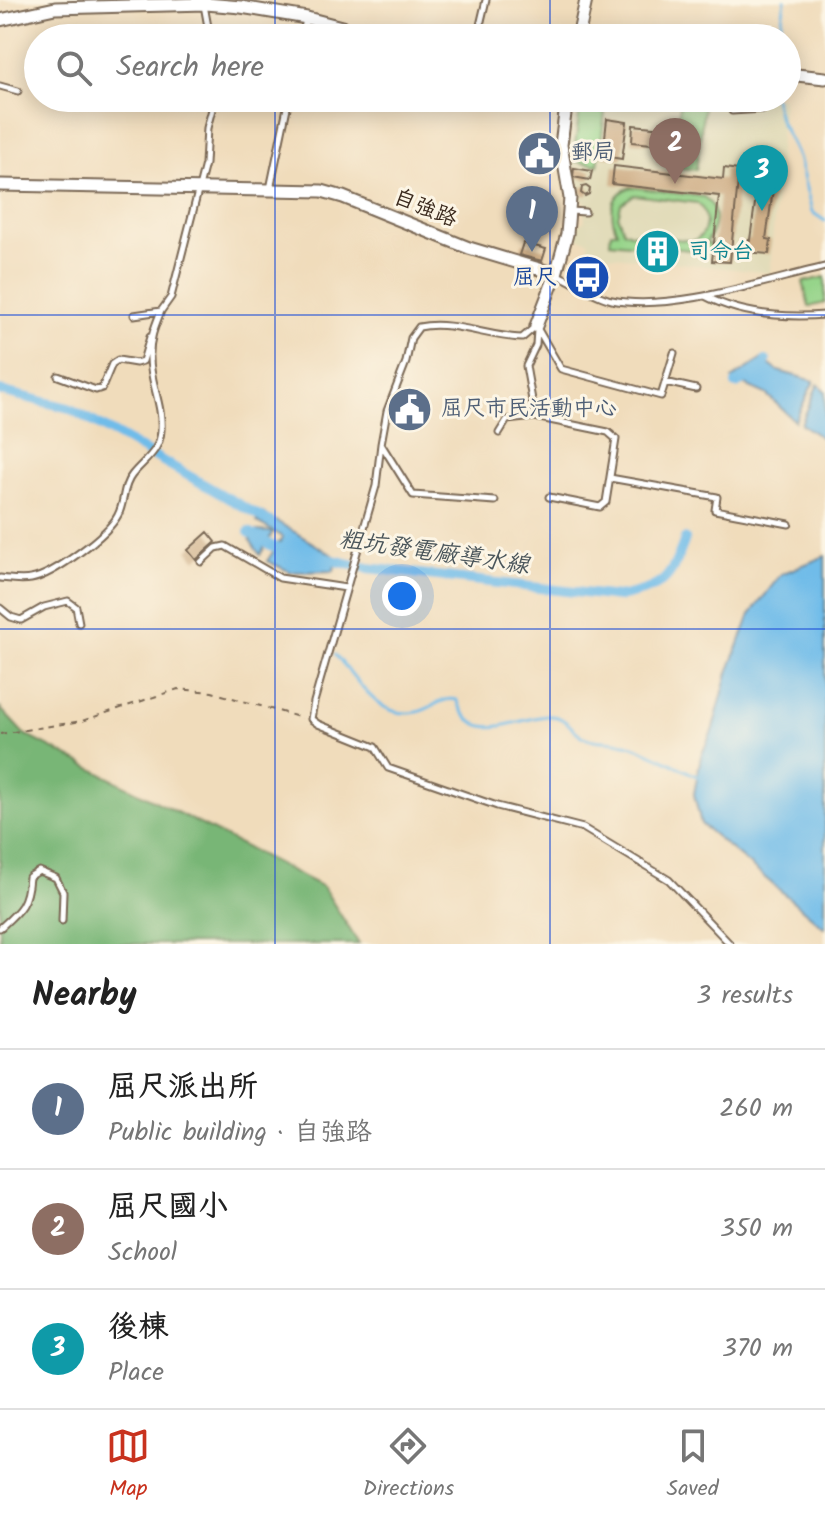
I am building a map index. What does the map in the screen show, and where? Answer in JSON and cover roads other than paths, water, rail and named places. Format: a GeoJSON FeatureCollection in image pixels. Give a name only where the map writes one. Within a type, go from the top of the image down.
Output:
{"type":"FeatureCollection","features":[{"type":"Feature","properties":{"kind":"street"},"geometry":{"type":"LineString","coordinates":[[581,24],[586,0]]}},
{"type":"Feature","properties":{"kind":"street"},"geometry":{"type":"LineString","coordinates":[[0,20],[55,8],[199,3],[241,7],[330,24]]}},
{"type":"Feature","properties":{"kind":"street"},"geometry":{"type":"LineString","coordinates":[[801,75],[825,78]]}},
{"type":"Feature","properties":{"kind":"street"},"geometry":{"type":"LineString","coordinates":[[537,328],[567,234],[570,211],[561,145],[565,112]]}},
{"type":"Feature","properties":{"kind":"street","name":"自強路"},"geometry":{"type":"LineString","coordinates":[[0,185],[322,191],[469,248],[556,274]]}},
{"type":"Feature","properties":{"kind":"lane"},"geometry":{"type":"LineString","coordinates":[[480,24],[486,0]]}},
{"type":"Feature","properties":{"kind":"lane"},"geometry":{"type":"LineString","coordinates":[[199,3],[206,24]]}},
{"type":"Feature","properties":{"kind":"lane"},"geometry":{"type":"LineString","coordinates":[[306,24],[307,18]]}},
{"type":"Feature","properties":{"kind":"lane"},"geometry":{"type":"LineString","coordinates":[[0,86],[18,91]]}},
{"type":"Feature","properties":{"kind":"lane"},"geometry":{"type":"LineString","coordinates":[[58,376],[96,390],[102,388],[112,364],[118,360],[143,361],[161,311],[171,297],[205,164],[211,112]]}},
{"type":"Feature","properties":{"kind":"lane"},"geometry":{"type":"LineString","coordinates":[[269,190],[286,112]]}},
{"type":"Feature","properties":{"kind":"lane"},"geometry":{"type":"LineString","coordinates":[[570,211],[585,212]]}},
{"type":"Feature","properties":{"kind":"lane","name":"自強路"},"geometry":{"type":"LineString","coordinates":[[556,274],[609,299],[632,302],[704,296],[825,267]]}},
{"type":"Feature","properties":{"kind":"lane"},"geometry":{"type":"LineString","coordinates":[[704,296],[747,312],[825,315]]}},
{"type":"Feature","properties":{"kind":"lane"},"geometry":{"type":"LineString","coordinates":[[134,315],[161,311]]}},
{"type":"Feature","properties":{"kind":"lane"},"geometry":{"type":"LineString","coordinates":[[537,328],[522,338],[499,337],[432,324],[419,327],[411,338],[406,362],[387,411],[376,486],[311,719],[375,747],[388,768],[497,806],[583,828],[669,880],[730,944]]}},
{"type":"Feature","properties":{"kind":"lane"},"geometry":{"type":"LineString","coordinates":[[537,328],[561,369],[661,396],[674,353]]}},
{"type":"Feature","properties":{"kind":"lane"},"geometry":{"type":"LineString","coordinates":[[535,417],[526,366],[536,345],[537,328]]}},
{"type":"Feature","properties":{"kind":"lane"},"geometry":{"type":"LineString","coordinates":[[0,578],[22,580],[41,576],[56,568],[113,523],[120,512],[124,487],[157,448],[161,431],[159,396],[150,360],[152,332]]}},
{"type":"Feature","properties":{"kind":"lane"},"geometry":{"type":"LineString","coordinates":[[665,382],[696,389]]}},
{"type":"Feature","properties":{"kind":"lane"},"geometry":{"type":"LineString","coordinates":[[499,433],[507,420],[535,417],[608,432],[616,439],[606,502],[600,507],[549,497]]}},
{"type":"Feature","properties":{"kind":"lane"},"geometry":{"type":"LineString","coordinates":[[381,444],[413,495],[495,501]]}},
{"type":"Feature","properties":{"kind":"lane"},"geometry":{"type":"LineString","coordinates":[[610,478],[717,497],[715,510],[789,524]]}},
{"type":"Feature","properties":{"kind":"lane"},"geometry":{"type":"LineString","coordinates":[[201,562],[216,548],[225,546],[280,578],[346,588]]}},
{"type":"Feature","properties":{"kind":"lane"},"geometry":{"type":"LineString","coordinates":[[0,608],[21,620],[44,607],[68,601],[76,607],[79,623]]}},
{"type":"Feature","properties":{"kind":"lane"},"geometry":{"type":"LineString","coordinates":[[0,928],[21,910],[28,894],[29,877],[39,871],[56,878],[63,892],[62,921]]}},
{"type":"Feature","properties":{"kind":"water"},"geometry":{"type":"Polygon","coordinates":[[[762,359],[778,371],[814,381],[795,421],[766,394],[732,379],[762,359]]]}},
{"type":"Feature","properties":{"kind":"water"},"geometry":{"type":"Polygon","coordinates":[[[818,384],[825,391],[825,440],[801,424],[818,384]]]}},
{"type":"Feature","properties":{"kind":"water"},"geometry":{"type":"Polygon","coordinates":[[[263,513],[336,557],[334,571],[291,572],[267,561],[283,537],[257,522],[263,513]]]}},
{"type":"Feature","properties":{"kind":"water"},"geometry":{"type":"Polygon","coordinates":[[[255,531],[273,532],[260,555],[250,540],[255,531]]]}},
{"type":"Feature","properties":{"kind":"water"},"geometry":{"type":"Polygon","coordinates":[[[825,556],[825,928],[701,824],[694,794],[701,756],[713,729],[728,673],[750,615],[781,574],[825,556]]]}},
{"type":"Feature","properties":{"kind":"waterway"},"geometry":{"type":"LineString","coordinates":[[781,24],[785,0]]}},
{"type":"Feature","properties":{"kind":"waterway"},"geometry":{"type":"LineString","coordinates":[[777,112],[798,157],[812,212],[825,221]]}},
{"type":"Feature","properties":{"kind":"waterway"},"geometry":{"type":"LineString","coordinates":[[736,384],[759,372],[766,361]]}},
{"type":"Feature","properties":{"kind":"waterway","name":"粗坑發電廠導水線"},"geometry":{"type":"LineString","coordinates":[[0,391],[69,408],[272,523]]}},
{"type":"Feature","properties":{"kind":"waterway"},"geometry":{"type":"LineString","coordinates":[[249,532],[272,546],[287,550]]}},
{"type":"Feature","properties":{"kind":"waterway","name":"粗坑發電廠導水線"},"geometry":{"type":"LineString","coordinates":[[323,558],[368,568],[618,597],[646,590],[663,581],[685,539]]}},
{"type":"Feature","properties":{"kind":"waterway"},"geometry":{"type":"LineString","coordinates":[[335,655],[370,696],[390,710],[417,712],[451,699],[457,700],[464,714],[474,723],[485,726],[554,716],[588,739],[630,745],[701,778]]}},
{"type":"Feature","properties":{"kind":"place","name":"郵局"},"geometry":{"type":"Point","coordinates":[540,153]}},
{"type":"Feature","properties":{"kind":"place","name":"屈尺國小"},"geometry":{"type":"Point","coordinates":[675,184]}},
{"type":"Feature","properties":{"kind":"place","name":"後棟"},"geometry":{"type":"Point","coordinates":[762,211]}},
{"type":"Feature","properties":{"kind":"place","name":"屈尺派出所"},"geometry":{"type":"Point","coordinates":[532,252]}},
{"type":"Feature","properties":{"kind":"place","name":"司令台"},"geometry":{"type":"Point","coordinates":[657,252]}},
{"type":"Feature","properties":{"kind":"place","name":"屈尺"},"geometry":{"type":"Point","coordinates":[588,278]}},
{"type":"Feature","properties":{"kind":"place","name":"屈尺市民活動中心"},"geometry":{"type":"Point","coordinates":[410,409]}}]}
